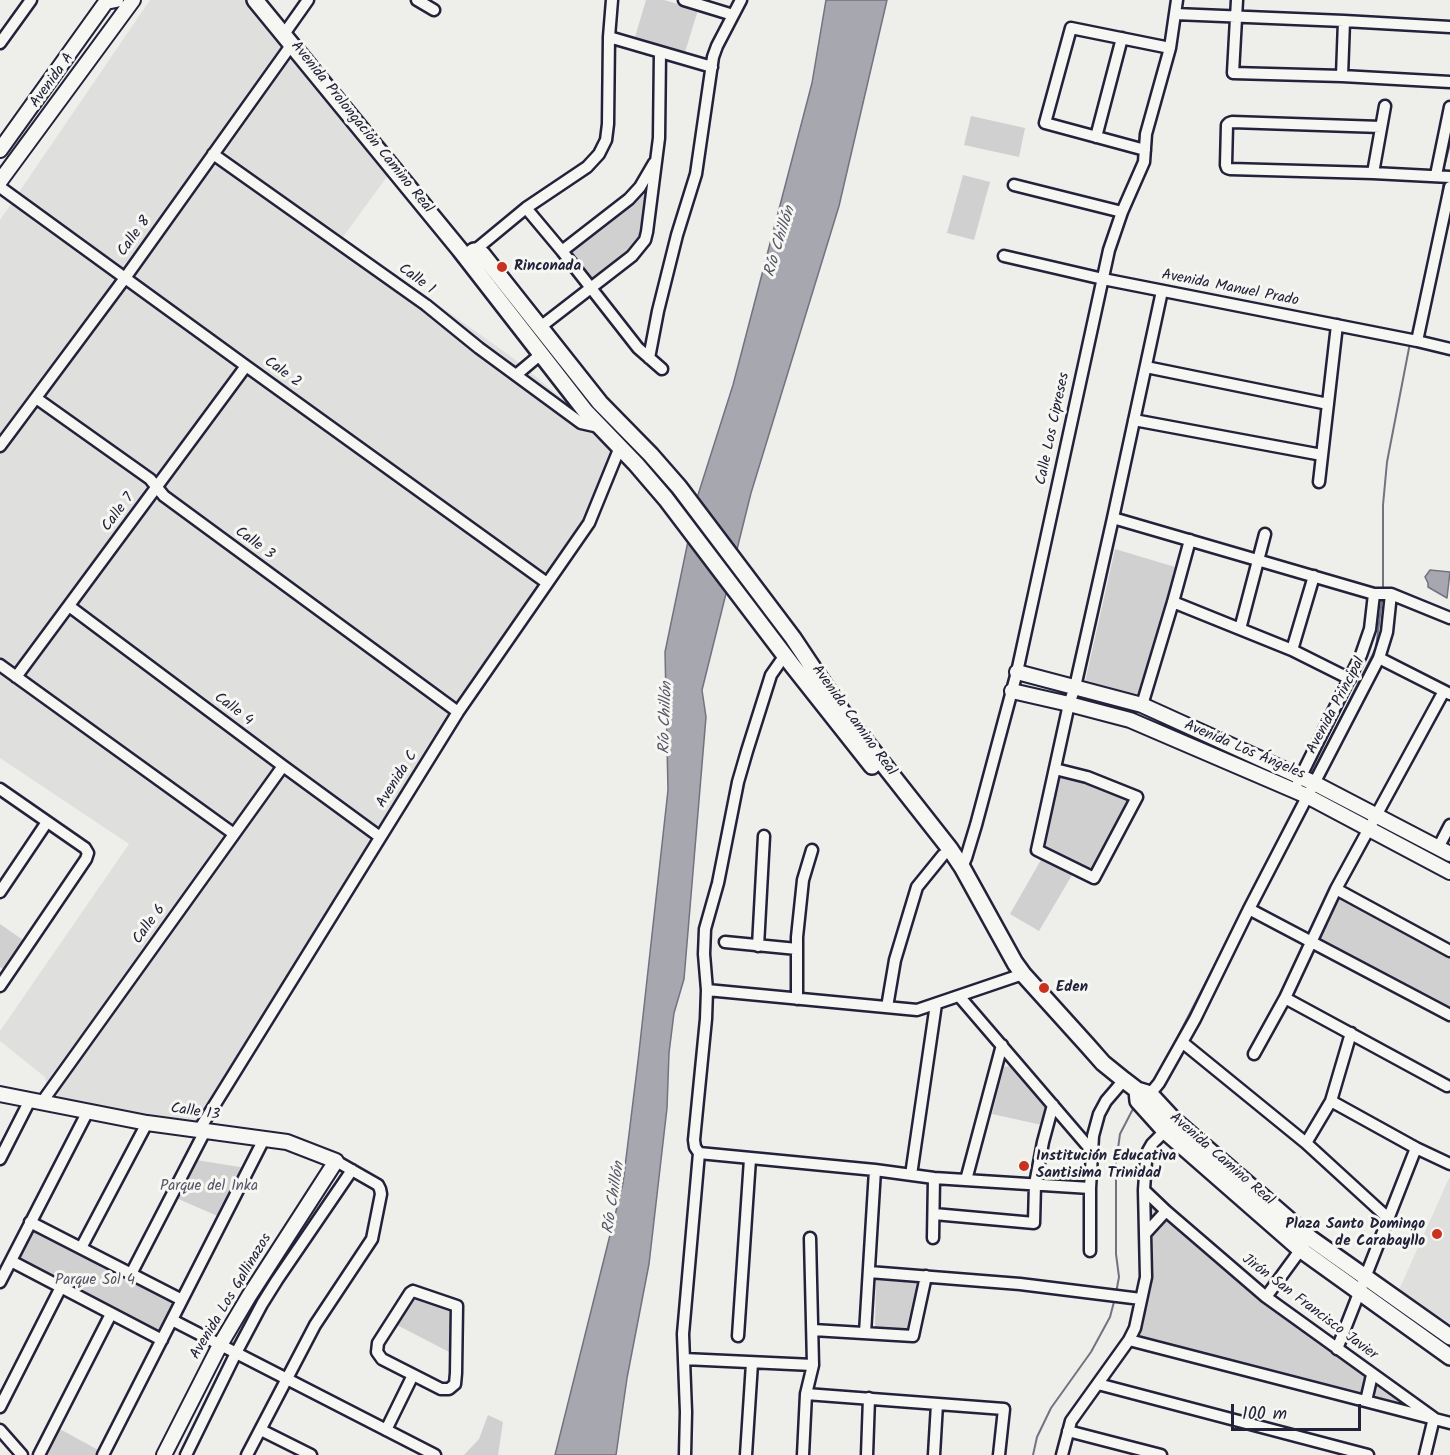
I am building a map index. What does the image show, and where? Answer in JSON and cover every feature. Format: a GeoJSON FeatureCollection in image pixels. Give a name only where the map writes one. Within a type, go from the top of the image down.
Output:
{"type":"FeatureCollection","features":[{"type":"Feature","properties":{"kind":"main road","name":"Avenida Prolongación Camino Real"},"geometry":{"type":"LineString","coordinates":[[255,0],[470,254],[541,354],[586,412],[666,499]]}},
{"type":"Feature","properties":{"kind":"main road","name":"Avenida Prolongación Camino Real"},"geometry":{"type":"LineString","coordinates":[[470,254],[478,251],[482,254],[600,404],[651,455],[678,487]]}},
{"type":"Feature","properties":{"kind":"main road","name":"Avenida Camino Real"},"geometry":{"type":"LineString","coordinates":[[678,487],[793,638],[843,712],[950,849],[1019,968]]}},
{"type":"Feature","properties":{"kind":"main road","name":"Avenida Camino Real"},"geometry":{"type":"LineString","coordinates":[[666,499],[782,652],[944,855],[992,937],[1103,1063],[1144,1092],[1138,1101],[1170,1126],[1305,1244],[1362,1285],[1450,1357]]}},
{"type":"Feature","properties":{"kind":"main road","name":"Avenida Camino Real"},"geometry":{"type":"LineString","coordinates":[[1362,1285],[1450,1337]]}},
{"type":"Feature","properties":{"kind":"street"},"geometry":{"type":"LineString","coordinates":[[0,43],[31,0]]}},
{"type":"Feature","properties":{"kind":"street","name":"Avenida A"},"geometry":{"type":"LineString","coordinates":[[0,182],[133,0]]}},
{"type":"Feature","properties":{"kind":"street","name":"Calle 8"},"geometry":{"type":"LineString","coordinates":[[0,446],[125,278],[213,154],[288,39],[308,0]]}},
{"type":"Feature","properties":{"kind":"street"},"geometry":{"type":"LineString","coordinates":[[417,0],[434,10]]}},
{"type":"Feature","properties":{"kind":"street"},"geometry":{"type":"LineString","coordinates":[[470,254],[526,208],[586,167],[603,147],[608,124],[609,37],[612,0]]}},
{"type":"Feature","properties":{"kind":"street"},"geometry":{"type":"LineString","coordinates":[[684,0],[733,15]]}},
{"type":"Feature","properties":{"kind":"street"},"geometry":{"type":"LineString","coordinates":[[649,358],[658,311],[696,174],[713,57],[741,0]]}},
{"type":"Feature","properties":{"kind":"street","name":"Calle Los Cipreses"},"geometry":{"type":"LineString","coordinates":[[962,867],[976,825],[1017,672],[1109,250],[1122,212],[1144,162],[1146,134],[1170,48],[1177,0]]}},
{"type":"Feature","properties":{"kind":"street"},"geometry":{"type":"LineString","coordinates":[[1237,0],[1233,73],[1450,82]]}},
{"type":"Feature","properties":{"kind":"street","name":"Avenida A"},"geometry":{"type":"LineString","coordinates":[[0,150],[108,1]]}},
{"type":"Feature","properties":{"kind":"street"},"geometry":{"type":"LineString","coordinates":[[1175,14],[1450,27]]}},
{"type":"Feature","properties":{"kind":"street"},"geometry":{"type":"LineString","coordinates":[[1342,76],[1344,21]]}},
{"type":"Feature","properties":{"kind":"street"},"geometry":{"type":"LineString","coordinates":[[1145,150],[1045,123],[1071,28],[1170,48]]}},
{"type":"Feature","properties":{"kind":"street"},"geometry":{"type":"LineString","coordinates":[[609,37],[712,67]]}},
{"type":"Feature","properties":{"kind":"street"},"geometry":{"type":"LineString","coordinates":[[1096,137],[1122,38]]}},
{"type":"Feature","properties":{"kind":"street"},"geometry":{"type":"LineString","coordinates":[[539,328],[632,256],[645,240],[659,138],[660,52]]}},
{"type":"Feature","properties":{"kind":"street"},"geometry":{"type":"LineString","coordinates":[[1373,173],[1384,106]]}},
{"type":"Feature","properties":{"kind":"street"},"geometry":{"type":"LineString","coordinates":[[1436,175],[1450,107]]}},
{"type":"Feature","properties":{"kind":"street"},"geometry":{"type":"LineString","coordinates":[[1381,127],[1232,122],[1227,126],[1226,165],[1230,170],[1450,177]]}},
{"type":"Feature","properties":{"kind":"street","name":"Calle 1"},"geometry":{"type":"LineString","coordinates":[[213,154],[426,305],[479,348],[581,423],[601,427]]}},
{"type":"Feature","properties":{"kind":"street"},"geometry":{"type":"LineString","coordinates":[[562,251],[629,199],[640,187],[656,158]]}},
{"type":"Feature","properties":{"kind":"street"},"geometry":{"type":"LineString","coordinates":[[1014,185],[1122,212]]}},
{"type":"Feature","properties":{"kind":"street","name":"Cale 2"},"geometry":{"type":"LineString","coordinates":[[0,187],[548,583]]}},
{"type":"Feature","properties":{"kind":"street"},"geometry":{"type":"LineString","coordinates":[[1417,341],[1450,187]]}},
{"type":"Feature","properties":{"kind":"street"},"geometry":{"type":"LineString","coordinates":[[526,208],[638,348],[662,369]]}},
{"type":"Feature","properties":{"kind":"street","name":"Avenida Manuel Prado"},"geometry":{"type":"LineString","coordinates":[[1004,256],[1103,279],[1450,349]]}},
{"type":"Feature","properties":{"kind":"street"},"geometry":{"type":"LineString","coordinates":[[1055,769],[1088,777],[1137,798],[1095,878],[1037,850],[1069,704],[1075,687],[1113,518],[1162,291]]}},
{"type":"Feature","properties":{"kind":"street"},"geometry":{"type":"LineString","coordinates":[[1319,482],[1337,326]]}},
{"type":"Feature","properties":{"kind":"street"},"geometry":{"type":"LineString","coordinates":[[516,375],[541,354]]}},
{"type":"Feature","properties":{"kind":"street","name":"Calle 7"},"geometry":{"type":"LineString","coordinates":[[16,676],[246,366]]}},
{"type":"Feature","properties":{"kind":"street"},"geometry":{"type":"LineString","coordinates":[[1146,367],[1328,404]]}},
{"type":"Feature","properties":{"kind":"street","name":"Calle 3"},"geometry":{"type":"LineString","coordinates":[[36,398],[150,479],[164,496],[458,712]]}},
{"type":"Feature","properties":{"kind":"street"},"geometry":{"type":"LineString","coordinates":[[1134,420],[1322,455]]}},
{"type":"Feature","properties":{"kind":"street","name":"Avenida C"},"geometry":{"type":"LineString","coordinates":[[202,1130],[458,712],[589,523],[620,447]]}},
{"type":"Feature","properties":{"kind":"street"},"geometry":{"type":"LineString","coordinates":[[1113,518],[1374,594],[1391,594],[1450,618]]}},
{"type":"Feature","properties":{"kind":"street"},"geometry":{"type":"LineString","coordinates":[[1240,629],[1265,534]]}},
{"type":"Feature","properties":{"kind":"street"},"geometry":{"type":"LineString","coordinates":[[1142,705],[1190,540]]}},
{"type":"Feature","properties":{"kind":"street"},"geometry":{"type":"LineString","coordinates":[[1292,650],[1314,576]]}},
{"type":"Feature","properties":{"kind":"street","name":"Avenida Principal"},"geometry":{"type":"LineString","coordinates":[[1294,790],[1361,655],[1370,629],[1374,594]]}},
{"type":"Feature","properties":{"kind":"street","name":"Avenida Principal"},"geometry":{"type":"LineString","coordinates":[[1144,1092],[1159,1083],[1182,1042],[1379,658],[1387,632],[1391,594]]}},
{"type":"Feature","properties":{"kind":"street"},"geometry":{"type":"LineString","coordinates":[[1173,602],[1292,650],[1350,678]]}},
{"type":"Feature","properties":{"kind":"street","name":"Calle 4"},"geometry":{"type":"LineString","coordinates":[[69,606],[380,837]]}},
{"type":"Feature","properties":{"kind":"street"},"geometry":{"type":"LineString","coordinates":[[685,1455],[684,1318],[699,1153],[694,1140],[706,1018],[705,929],[718,883],[738,782],[769,682],[782,652]]}},
{"type":"Feature","properties":{"kind":"street"},"geometry":{"type":"LineString","coordinates":[[1254,1054],[1285,998],[1336,889],[1447,692],[1379,658]]}},
{"type":"Feature","properties":{"kind":"street"},"geometry":{"type":"LineString","coordinates":[[0,665],[234,834]]}},
{"type":"Feature","properties":{"kind":"street","name":"Avenida Los Ángeles"},"geometry":{"type":"LineString","coordinates":[[1017,672],[1142,705],[1314,783],[1444,851]]}},
{"type":"Feature","properties":{"kind":"street","name":"Avenida Los Ángeles"},"geometry":{"type":"LineString","coordinates":[[1012,691],[1130,720],[1307,796],[1450,872]]}},
{"type":"Feature","properties":{"kind":"street","name":"Calle 6"},"geometry":{"type":"LineString","coordinates":[[36,1101],[283,766]]}},
{"type":"Feature","properties":{"kind":"street"},"geometry":{"type":"LineString","coordinates":[[0,986],[88,853],[47,822],[1,792]]}},
{"type":"Feature","properties":{"kind":"street"},"geometry":{"type":"LineString","coordinates":[[0,891],[47,822]]}},
{"type":"Feature","properties":{"kind":"street"},"geometry":{"type":"LineString","coordinates":[[1444,851],[1450,825]]}},
{"type":"Feature","properties":{"kind":"street"},"geometry":{"type":"LineString","coordinates":[[758,946],[764,836]]}},
{"type":"Feature","properties":{"kind":"street"},"geometry":{"type":"LineString","coordinates":[[797,999],[797,949],[803,880],[812,850]]}},
{"type":"Feature","properties":{"kind":"street"},"geometry":{"type":"LineString","coordinates":[[887,1007],[896,960],[916,887],[944,855]]}},
{"type":"Feature","properties":{"kind":"street"},"geometry":{"type":"LineString","coordinates":[[1336,889],[1450,951]]}},
{"type":"Feature","properties":{"kind":"street"},"geometry":{"type":"LineString","coordinates":[[1249,909],[1450,1015]]}},
{"type":"Feature","properties":{"kind":"street"},"geometry":{"type":"LineString","coordinates":[[724,942],[797,949]]}},
{"type":"Feature","properties":{"kind":"street"},"geometry":{"type":"LineString","coordinates":[[707,990],[917,1010],[959,996],[1019,968]]}},
{"type":"Feature","properties":{"kind":"street"},"geometry":{"type":"LineString","coordinates":[[959,996],[1092,1151]]}},
{"type":"Feature","properties":{"kind":"street"},"geometry":{"type":"LineString","coordinates":[[1285,998],[1447,1086]]}},
{"type":"Feature","properties":{"kind":"street"},"geometry":{"type":"LineString","coordinates":[[911,1175],[936,1004]]}},
{"type":"Feature","properties":{"kind":"street"},"geometry":{"type":"LineString","coordinates":[[1306,1143],[1331,1101],[1351,1033]]}},
{"type":"Feature","properties":{"kind":"street"},"geometry":{"type":"LineString","coordinates":[[1182,1042],[1306,1143],[1389,1219]]}},
{"type":"Feature","properties":{"kind":"street"},"geometry":{"type":"LineString","coordinates":[[966,1180],[1002,1045]]}},
{"type":"Feature","properties":{"kind":"street"},"geometry":{"type":"LineString","coordinates":[[1090,1251],[1093,1136],[1099,1114],[1106,1101],[1124,1080]]}},
{"type":"Feature","properties":{"kind":"street","name":"Calle 13"},"geometry":{"type":"LineString","coordinates":[[0,1094],[147,1123],[287,1142],[336,1161],[378,1185],[381,1194],[372,1239],[315,1325],[287,1379]]}},
{"type":"Feature","properties":{"kind":"street"},"geometry":{"type":"LineString","coordinates":[[0,1159],[36,1101]]}},
{"type":"Feature","properties":{"kind":"street"},"geometry":{"type":"LineString","coordinates":[[1331,1101],[1450,1164]]}},
{"type":"Feature","properties":{"kind":"street"},"geometry":{"type":"LineString","coordinates":[[934,1214],[1034,1223],[1035,1184],[1053,1105]]}},
{"type":"Feature","properties":{"kind":"street"},"geometry":{"type":"LineString","coordinates":[[0,1282],[88,1111]]}},
{"type":"Feature","properties":{"kind":"street"},"geometry":{"type":"LineString","coordinates":[[81,1248],[147,1123]]}},
{"type":"Feature","properties":{"kind":"street"},"geometry":{"type":"LineString","coordinates":[[1062,1455],[1071,1421],[1129,1340],[1135,1328],[1146,1277],[1144,1190],[1146,1161],[1152,1144],[1170,1126]]}},
{"type":"Feature","properties":{"kind":"street"},"geometry":{"type":"LineString","coordinates":[[131,1274],[202,1130]]}},
{"type":"Feature","properties":{"kind":"street"},"geometry":{"type":"LineString","coordinates":[[103,1455],[264,1139]]}},
{"type":"Feature","properties":{"kind":"street"},"geometry":{"type":"LineString","coordinates":[[1337,1349],[1416,1148]]}},
{"type":"Feature","properties":{"kind":"street"},"geometry":{"type":"LineString","coordinates":[[699,1153],[934,1178],[1090,1188]]}},
{"type":"Feature","properties":{"kind":"street"},"geometry":{"type":"LineString","coordinates":[[738,1336],[750,1159]]}},
{"type":"Feature","properties":{"kind":"street","name":"Avenida Los Gallinazos"},"geometry":{"type":"LineString","coordinates":[[164,1455],[220,1345],[336,1161]]}},
{"type":"Feature","properties":{"kind":"street"},"geometry":{"type":"LineString","coordinates":[[186,1455],[262,1304],[352,1170]]}},
{"type":"Feature","properties":{"kind":"street"},"geometry":{"type":"LineString","coordinates":[[865,1333],[874,1170]]}},
{"type":"Feature","properties":{"kind":"street"},"geometry":{"type":"LineString","coordinates":[[933,1238],[934,1178]]}},
{"type":"Feature","properties":{"kind":"street","name":"Jirón San Francisco Javier"},"geometry":{"type":"LineString","coordinates":[[1144,1190],[1266,1298],[1434,1418]]}},
{"type":"Feature","properties":{"kind":"street"},"geometry":{"type":"LineString","coordinates":[[1145,1234],[1166,1211]]}},
{"type":"Feature","properties":{"kind":"street"},"geometry":{"type":"LineString","coordinates":[[30,1222],[182,1300]]}},
{"type":"Feature","properties":{"kind":"street"},"geometry":{"type":"LineString","coordinates":[[803,1455],[806,1394],[813,1365],[810,1238]]}},
{"type":"Feature","properties":{"kind":"street"},"geometry":{"type":"LineString","coordinates":[[1266,1298],[1305,1244]]}},
{"type":"Feature","properties":{"kind":"street"},"geometry":{"type":"LineString","coordinates":[[11,1261],[162,1340]]}},
{"type":"Feature","properties":{"kind":"street"},"geometry":{"type":"LineString","coordinates":[[869,1272],[1020,1284],[1141,1299]]}},
{"type":"Feature","properties":{"kind":"street"},"geometry":{"type":"LineString","coordinates":[[813,1330],[913,1336],[926,1276]]}},
{"type":"Feature","properties":{"kind":"street"},"geometry":{"type":"LineString","coordinates":[[0,1407],[61,1287]]}},
{"type":"Feature","properties":{"kind":"street"},"geometry":{"type":"LineString","coordinates":[[413,1292],[455,1305],[458,1308],[455,1384],[449,1389],[441,1389],[414,1375],[382,1359],[377,1352],[378,1343],[410,1293],[413,1292]]}},
{"type":"Feature","properties":{"kind":"street"},"geometry":{"type":"LineString","coordinates":[[39,1455],[111,1314]]}},
{"type":"Feature","properties":{"kind":"street"},"geometry":{"type":"LineString","coordinates":[[172,1320],[435,1455]]}},
{"type":"Feature","properties":{"kind":"street"},"geometry":{"type":"LineString","coordinates":[[1129,1340],[1450,1423]]}},
{"type":"Feature","properties":{"kind":"street"},"geometry":{"type":"LineString","coordinates":[[684,1359],[813,1365]]}},
{"type":"Feature","properties":{"kind":"street"},"geometry":{"type":"LineString","coordinates":[[746,1455],[752,1363]]}},
{"type":"Feature","properties":{"kind":"street"},"geometry":{"type":"LineString","coordinates":[[386,1430],[414,1375]]}},
{"type":"Feature","properties":{"kind":"street"},"geometry":{"type":"LineString","coordinates":[[1366,1401],[1372,1375]]}},
{"type":"Feature","properties":{"kind":"street"},"geometry":{"type":"LineString","coordinates":[[247,1455],[287,1379]]}},
{"type":"Feature","properties":{"kind":"street"},"geometry":{"type":"LineString","coordinates":[[1098,1384],[1368,1455]]}},
{"type":"Feature","properties":{"kind":"street"},"geometry":{"type":"LineString","coordinates":[[806,1394],[1004,1409],[999,1455]]}},
{"type":"Feature","properties":{"kind":"street"},"geometry":{"type":"LineString","coordinates":[[867,1455],[869,1398]]}},
{"type":"Feature","properties":{"kind":"street"},"geometry":{"type":"LineString","coordinates":[[934,1455],[937,1404]]}},
{"type":"Feature","properties":{"kind":"street"},"geometry":{"type":"LineString","coordinates":[[1425,1455],[1434,1418]]}},
{"type":"Feature","properties":{"kind":"street"},"geometry":{"type":"LineString","coordinates":[[0,1430],[22,1455]]}},
{"type":"Feature","properties":{"kind":"street"},"geometry":{"type":"LineString","coordinates":[[261,1430],[311,1455]]}},
{"type":"Feature","properties":{"kind":"street"},"geometry":{"type":"LineString","coordinates":[[1068,1431],[1161,1455]]}},
{"type":"Feature","properties":{"kind":"shaded area"},"geometry":{"type":"Polygon","coordinates":[[[150,0],[256,0],[389,174],[343,237],[513,358],[576,410],[614,450],[592,528],[464,716],[207,1123],[50,1099],[45,1077],[0,1041],[0,1031],[129,844],[0,758],[0,220],[150,0]]]}},
{"type":"Feature","properties":{"kind":"shaded area","name":"Plaza Santo Domingo de Carabayllo"},"geometry":{"type":"Polygon","coordinates":[[[1450,1178],[1450,1326],[1399,1290],[1450,1178]]]}},
{"type":"Feature","properties":{"kind":"green space"},"geometry":{"type":"Polygon","coordinates":[[[646,0],[664,0],[698,10],[685,52],[635,37],[646,0]]]}},
{"type":"Feature","properties":{"kind":"green space"},"geometry":{"type":"Polygon","coordinates":[[[971,116],[1025,128],[1019,157],[964,145],[971,116]]]}},
{"type":"Feature","properties":{"kind":"green space"},"geometry":{"type":"Polygon","coordinates":[[[963,175],[990,182],[974,240],[947,233],[963,175]]]}},
{"type":"Feature","properties":{"kind":"green space"},"geometry":{"type":"Polygon","coordinates":[[[640,194],[645,195],[646,199],[642,232],[638,240],[632,248],[593,281],[568,251],[640,194]]]}},
{"type":"Feature","properties":{"kind":"green space"},"geometry":{"type":"Polygon","coordinates":[[[1115,549],[1175,567],[1140,695],[1085,682],[1115,549]]]}},
{"type":"Feature","properties":{"kind":"green space"},"geometry":{"type":"Polygon","coordinates":[[[1058,773],[1089,782],[1131,800],[1091,872],[1042,848],[1058,773]]]}},
{"type":"Feature","properties":{"kind":"green space"},"geometry":{"type":"Polygon","coordinates":[[[1042,858],[1072,875],[1039,931],[1010,914],[1042,858]]]}},
{"type":"Feature","properties":{"kind":"green space"},"geometry":{"type":"Polygon","coordinates":[[[1338,895],[1450,955],[1450,1009],[1315,937],[1338,895]]]}},
{"type":"Feature","properties":{"kind":"green space"},"geometry":{"type":"Polygon","coordinates":[[[0,924],[23,940],[3,969],[0,967],[0,924]]]}},
{"type":"Feature","properties":{"kind":"green space"},"geometry":{"type":"Polygon","coordinates":[[[1011,1066],[1046,1107],[1042,1125],[992,1114],[1004,1067],[1011,1066]]]}},
{"type":"Feature","properties":{"kind":"green space","name":"Parque del Inka"},"geometry":{"type":"Polygon","coordinates":[[[196,1160],[246,1168],[220,1217],[176,1198],[196,1160]]]}},
{"type":"Feature","properties":{"kind":"green space"},"geometry":{"type":"Polygon","coordinates":[[[1147,1197],[1261,1300],[1415,1409],[1137,1337],[1151,1276],[1147,1197]]]}},
{"type":"Feature","properties":{"kind":"green space","name":"Parque Sol 4"},"geometry":{"type":"Polygon","coordinates":[[[32,1228],[174,1302],[158,1333],[16,1259],[32,1228]]]}},
{"type":"Feature","properties":{"kind":"green space"},"geometry":{"type":"Polygon","coordinates":[[[876,1280],[920,1283],[910,1330],[875,1327],[876,1280]]]}},
{"type":"Feature","properties":{"kind":"green space"},"geometry":{"type":"Polygon","coordinates":[[[414,1297],[452,1309],[451,1353],[397,1325],[414,1297]]]}},
{"type":"Feature","properties":{"kind":"green space"},"geometry":{"type":"Polygon","coordinates":[[[488,1415],[503,1422],[498,1455],[464,1455],[479,1439],[488,1415]]]}},
{"type":"Feature","properties":{"kind":"green space"},"geometry":{"type":"Polygon","coordinates":[[[58,1428],[100,1451],[98,1455],[44,1455],[58,1428]]]}},
{"type":"Feature","properties":{"kind":"water","name":"Río Chillón"},"geometry":{"type":"Polygon","coordinates":[[[826,0],[887,0],[839,206],[751,493],[702,690],[706,717],[684,979],[674,1013],[669,1053],[667,1108],[649,1264],[627,1378],[616,1455],[555,1455],[623,1183],[668,790],[665,652],[697,498],[733,385],[812,83],[826,0]]]}},
{"type":"Feature","properties":{"kind":"water"},"geometry":{"type":"Polygon","coordinates":[[[1430,570],[1450,572],[1447,598],[1428,587],[1425,577],[1430,570]]]}},
{"type":"Feature","properties":{"kind":"waterway"},"geometry":{"type":"LineString","coordinates":[[1445,173],[1444,167],[1450,144]]}},
{"type":"Feature","properties":{"kind":"waterway"},"geometry":{"type":"LineString","coordinates":[[1441,203],[1444,179]]}},
{"type":"Feature","properties":{"kind":"waterway"},"geometry":{"type":"LineString","coordinates":[[1412,338],[1419,305]]}},
{"type":"Feature","properties":{"kind":"waterway"},"geometry":{"type":"LineString","coordinates":[[1383,590],[1383,505],[1387,462],[1410,343]]}},
{"type":"Feature","properties":{"kind":"waterway"},"geometry":{"type":"LineString","coordinates":[[1312,775],[1376,648],[1382,599]]}},
{"type":"Feature","properties":{"kind":"waterway"},"geometry":{"type":"LineString","coordinates":[[1290,818],[1300,799]]}},
{"type":"Feature","properties":{"kind":"waterway"},"geometry":{"type":"LineString","coordinates":[[1157,1077],[1241,914]]}},
{"type":"Feature","properties":{"kind":"waterway"},"geometry":{"type":"LineString","coordinates":[[1116,1293],[1119,1277],[1116,1254],[1116,1163],[1120,1134],[1135,1105]]}},
{"type":"Feature","properties":{"kind":"waterway"},"geometry":{"type":"LineString","coordinates":[[1033,1455],[1037,1437],[1051,1408],[1091,1352],[1110,1317],[1115,1298]]}},
{"type":"Feature","properties":{"kind":"place","name":"Rinconada"},"geometry":{"type":"Point","coordinates":[502,267]}},
{"type":"Feature","properties":{"kind":"place","name":"Eden"},"geometry":{"type":"Point","coordinates":[1044,988]}},
{"type":"Feature","properties":{"kind":"place","name":"Institución Educativa Santisima Trinidad"},"geometry":{"type":"Point","coordinates":[1024,1166]}},
{"type":"Feature","properties":{"kind":"place","name":"Plaza Santo Domingo de Carabayllo"},"geometry":{"type":"Point","coordinates":[1437,1234]}}]}
